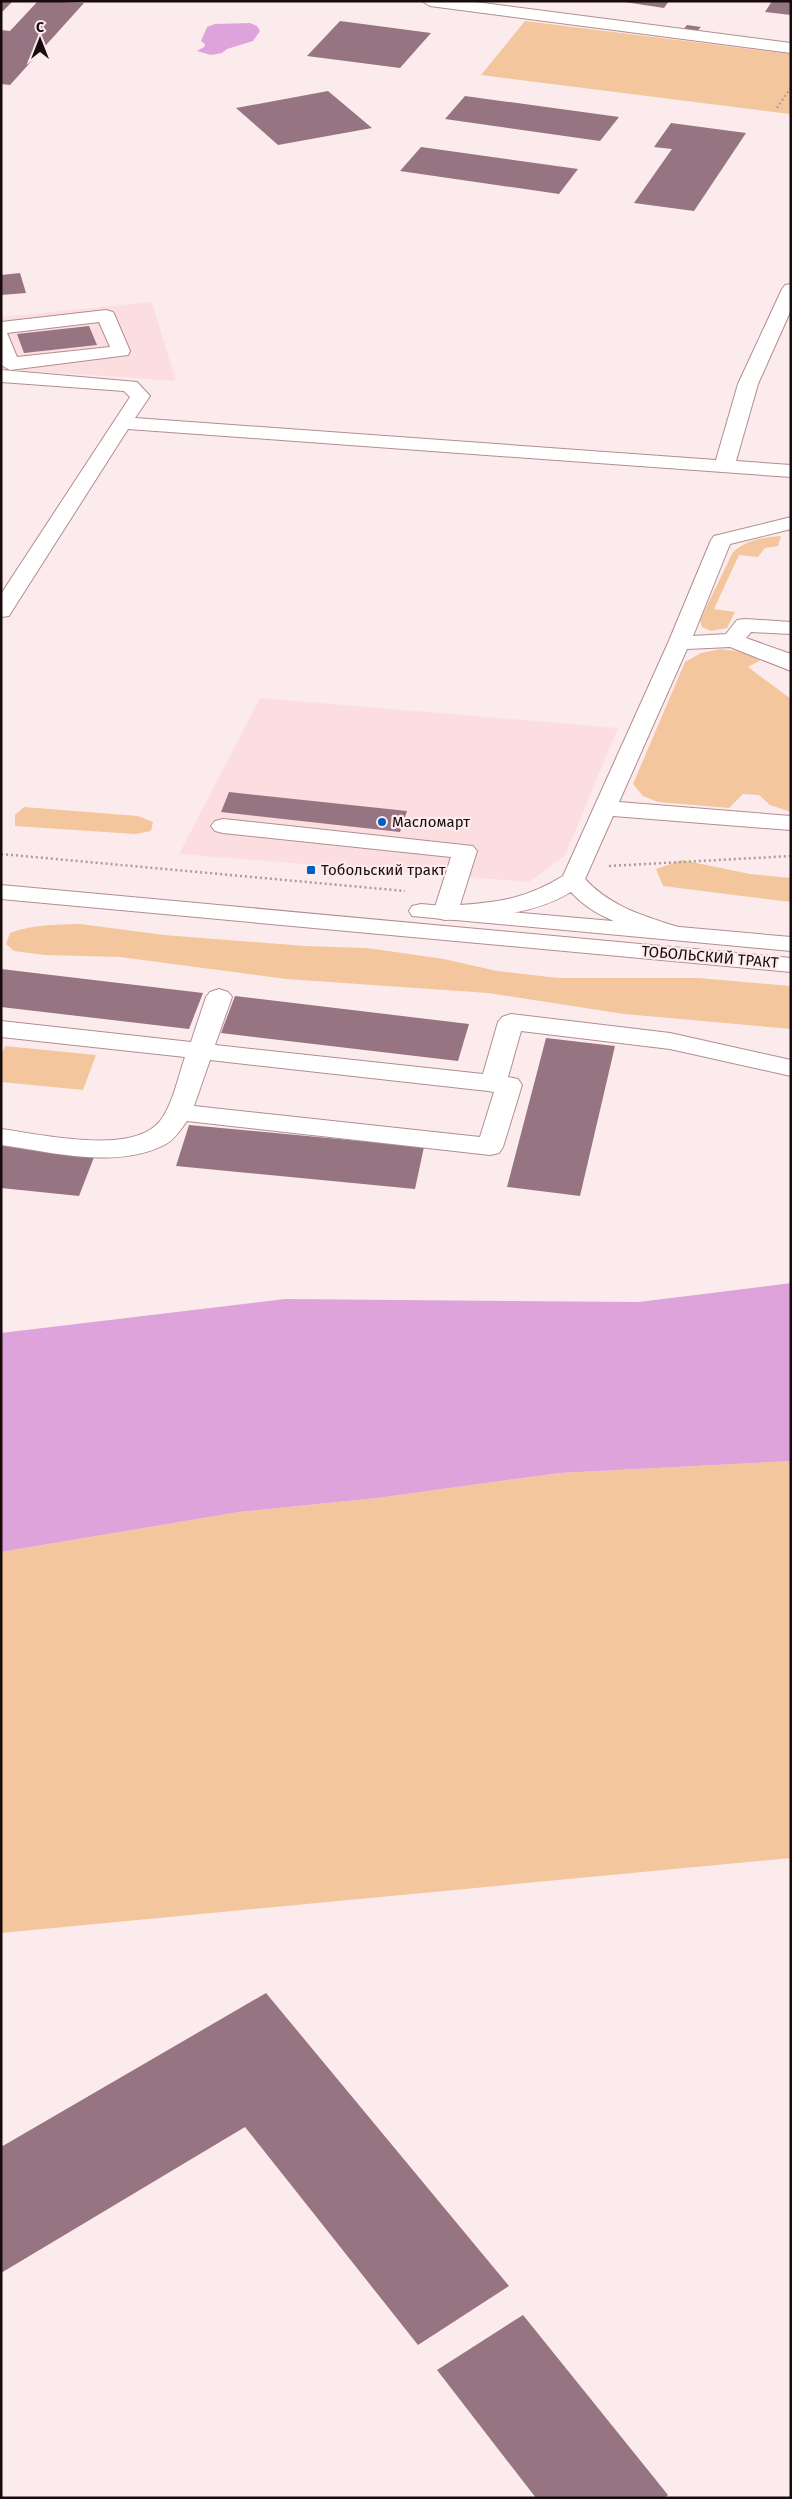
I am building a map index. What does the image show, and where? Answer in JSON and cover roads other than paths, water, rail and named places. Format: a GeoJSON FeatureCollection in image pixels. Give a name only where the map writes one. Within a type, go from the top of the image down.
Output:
{"type":"FeatureCollection","features":[{"type":"Feature","properties":{"kind":"street"},"geometry":{"type":"LineString","coordinates":[[430,1],[791,48]]}},
{"type":"Feature","properties":{"kind":"street"},"geometry":{"type":"LineString","coordinates":[[724,467],[745,391],[791,289]]}},
{"type":"Feature","properties":{"kind":"street"},"geometry":{"type":"LineString","coordinates":[[1,328],[106,316],[122,351],[12,372]]}},
{"type":"Feature","properties":{"kind":"street"},"geometry":{"type":"LineString","coordinates":[[1,337],[12,372]]}},
{"type":"Feature","properties":{"kind":"street"},"geometry":{"type":"LineString","coordinates":[[1,611],[140,396],[130,386],[12,372]]}},
{"type":"Feature","properties":{"kind":"street"},"geometry":{"type":"LineString","coordinates":[[122,423],[791,471]]}},
{"type":"Feature","properties":{"kind":"street"},"geometry":{"type":"LineString","coordinates":[[223,826],[465,851],[448,904],[512,908],[550,895],[577,872],[679,643],[721,540],[791,523]]}},
{"type":"Feature","properties":{"kind":"street"},"geometry":{"type":"LineString","coordinates":[[732,640],[745,625],[791,628]]}},
{"type":"Feature","properties":{"kind":"street"},"geometry":{"type":"LineString","coordinates":[[679,643],[732,640],[783,659],[791,665]]}},
{"type":"Feature","properties":{"kind":"street"},"geometry":{"type":"LineString","coordinates":[[605,808],[791,823]]}},
{"type":"Feature","properties":{"kind":"street","name":"ТОБОЛЬСКИЙ ТРАКТ"},"geometry":{"type":"LineString","coordinates":[[1,872],[448,904],[672,933],[791,944]]}},
{"type":"Feature","properties":{"kind":"street"},"geometry":{"type":"LineString","coordinates":[[577,872],[591,900],[621,916],[672,933]]}},
{"type":"Feature","properties":{"kind":"street","name":"ТОБОЛЬСКИЙ ТРАКТ"},"geometry":{"type":"LineString","coordinates":[[1,892],[791,965]]}},
{"type":"Feature","properties":{"kind":"street"},"geometry":{"type":"LineString","coordinates":[[1,1137],[118,1150],[156,1139],[170,1128],[179,1112],[219,997]]}},
{"type":"Feature","properties":{"kind":"street"},"geometry":{"type":"LineString","coordinates":[[493,1084],[510,1022],[670,1041],[791,1068]]}},
{"type":"Feature","properties":{"kind":"street"},"geometry":{"type":"LineString","coordinates":[[1,1030],[509,1085],[490,1147],[179,1112]]}},
{"type":"Feature","properties":{"kind":"place","name":"Масломарт"},"geometry":{"type":"Point","coordinates":[382,822]}},
{"type":"Feature","properties":{"kind":"place","name":"Тобольский тракт"},"geometry":{"type":"Point","coordinates":[311,870]}}]}
